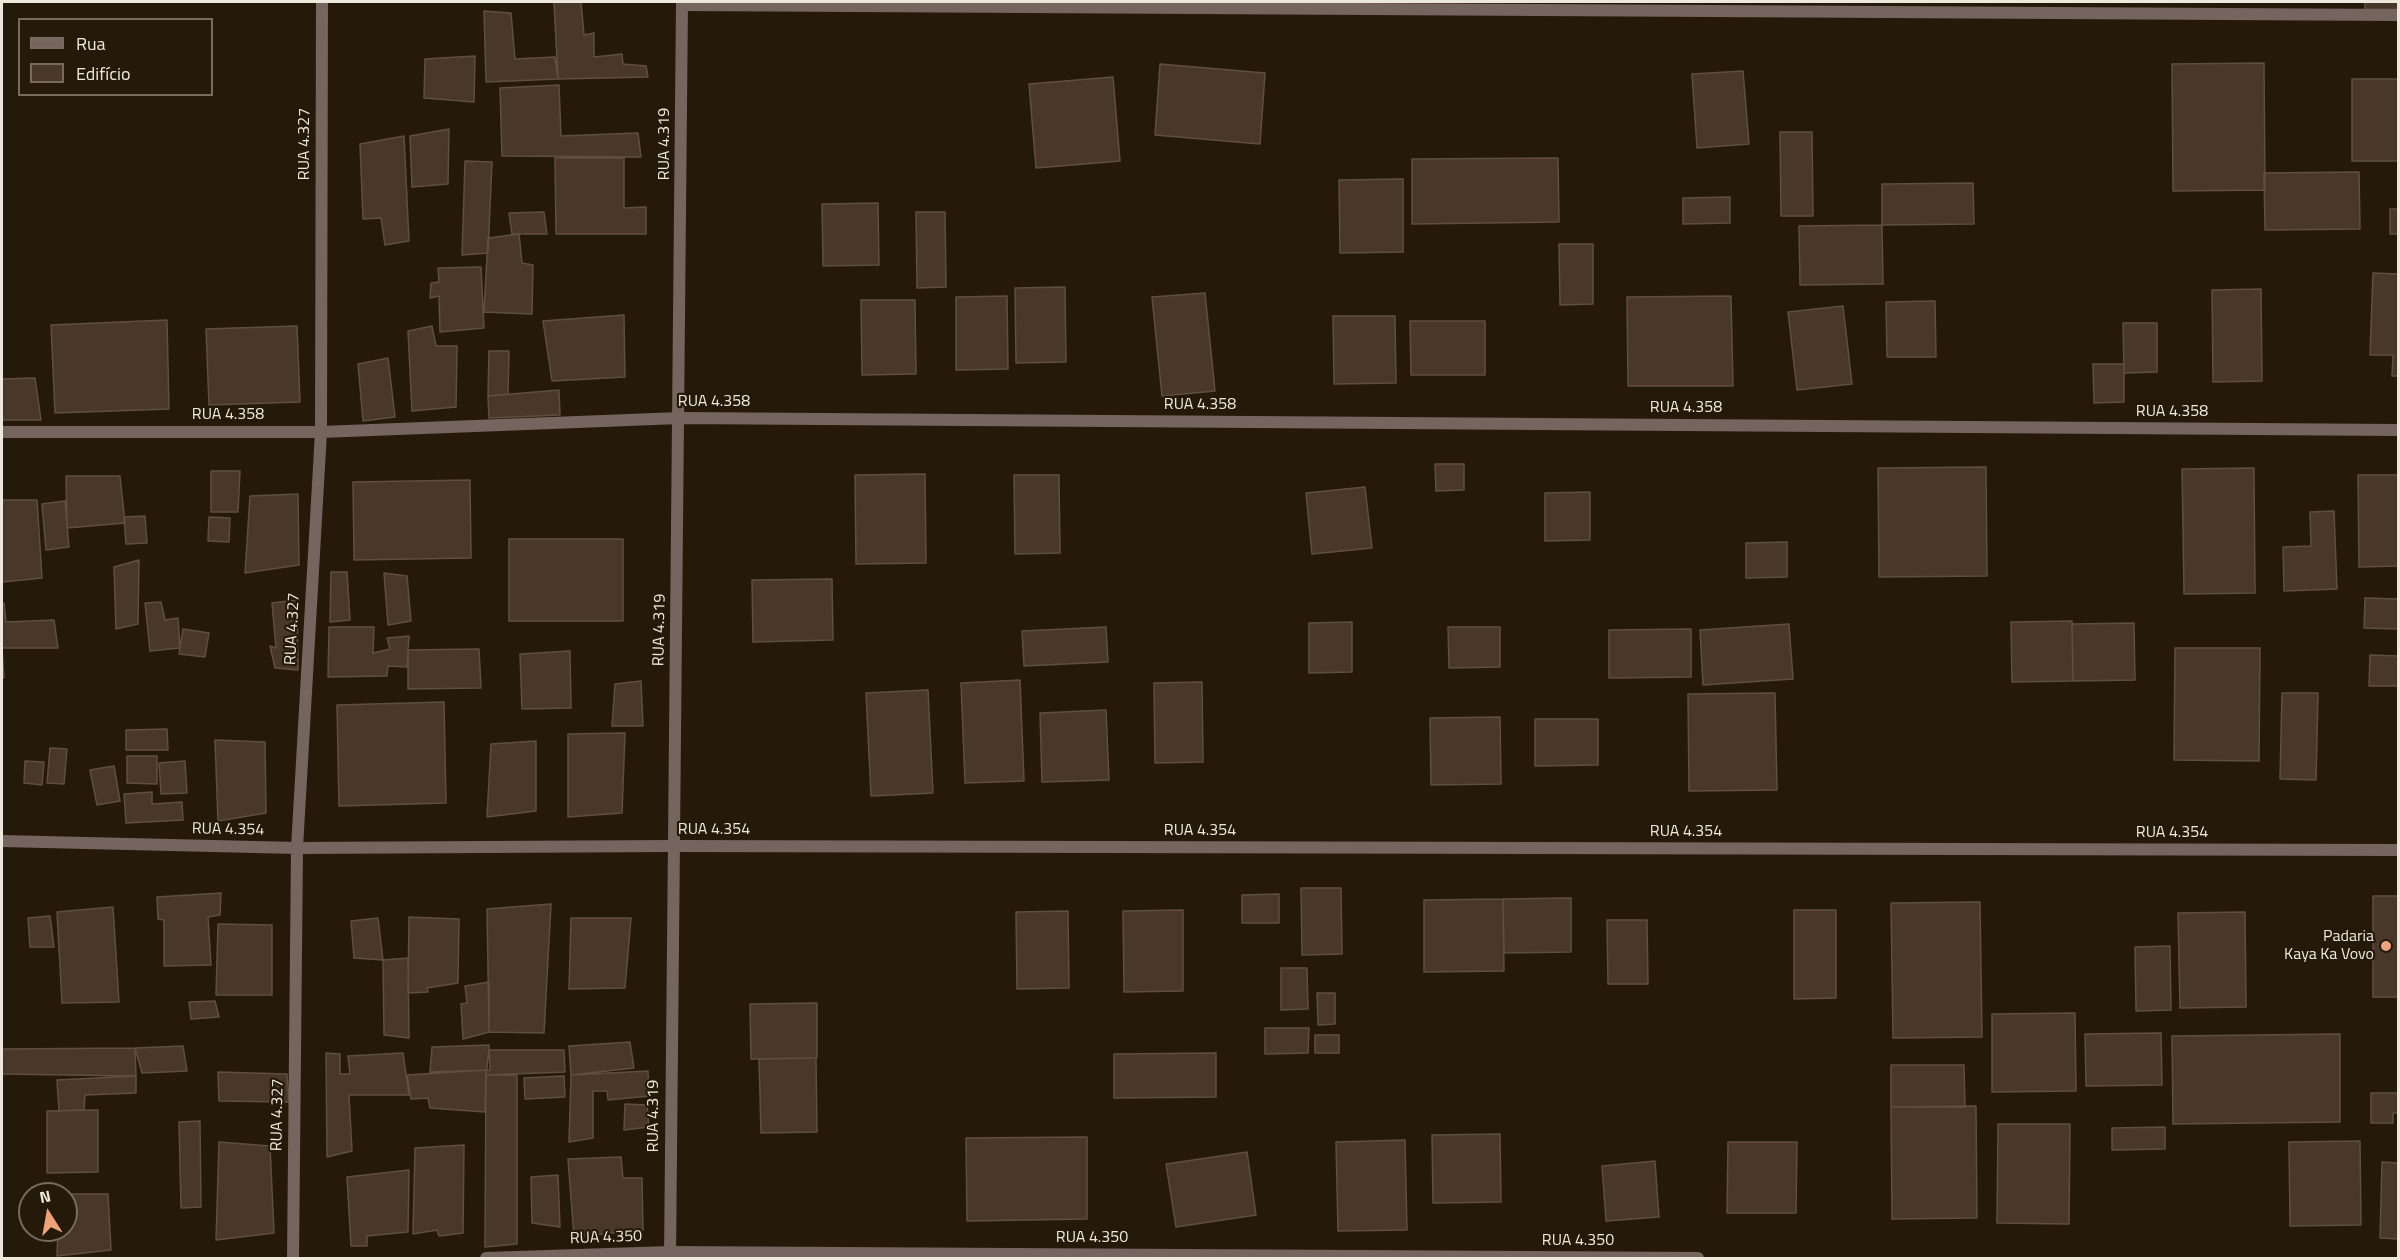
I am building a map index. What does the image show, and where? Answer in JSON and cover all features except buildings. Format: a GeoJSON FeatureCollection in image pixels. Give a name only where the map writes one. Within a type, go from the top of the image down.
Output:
{"type":"FeatureCollection","features":[{"type":"Feature","properties":{"kind":"street","name":"RUA 4.327"},"geometry":{"type":"LineString","coordinates":[[293,1258],[297,848],[321,432],[322,2]]}},
{"type":"Feature","properties":{"kind":"street"},"geometry":{"type":"LineString","coordinates":[[682,3],[2398,15]]}},
{"type":"Feature","properties":{"kind":"street","name":"RUA 4.319"},"geometry":{"type":"LineString","coordinates":[[670,1255],[673,846],[680,418],[682,3]]}},
{"type":"Feature","properties":{"kind":"street","name":"RUA 4.358"},"geometry":{"type":"LineString","coordinates":[[2,432],[321,432],[680,418],[2398,430]]}},
{"type":"Feature","properties":{"kind":"street","name":"RUA 4.354"},"geometry":{"type":"LineString","coordinates":[[2,841],[297,848],[673,846],[2398,850]]}},
{"type":"Feature","properties":{"kind":"street","name":"RUA 4.350"},"geometry":{"type":"LineString","coordinates":[[486,1258],[670,1255],[1698,1258]]}},
{"type":"Feature","properties":{"kind":"place","name":"Padaria Kaya Ka Vovo"},"geometry":{"type":"Point","coordinates":[2386,946]}}]}
